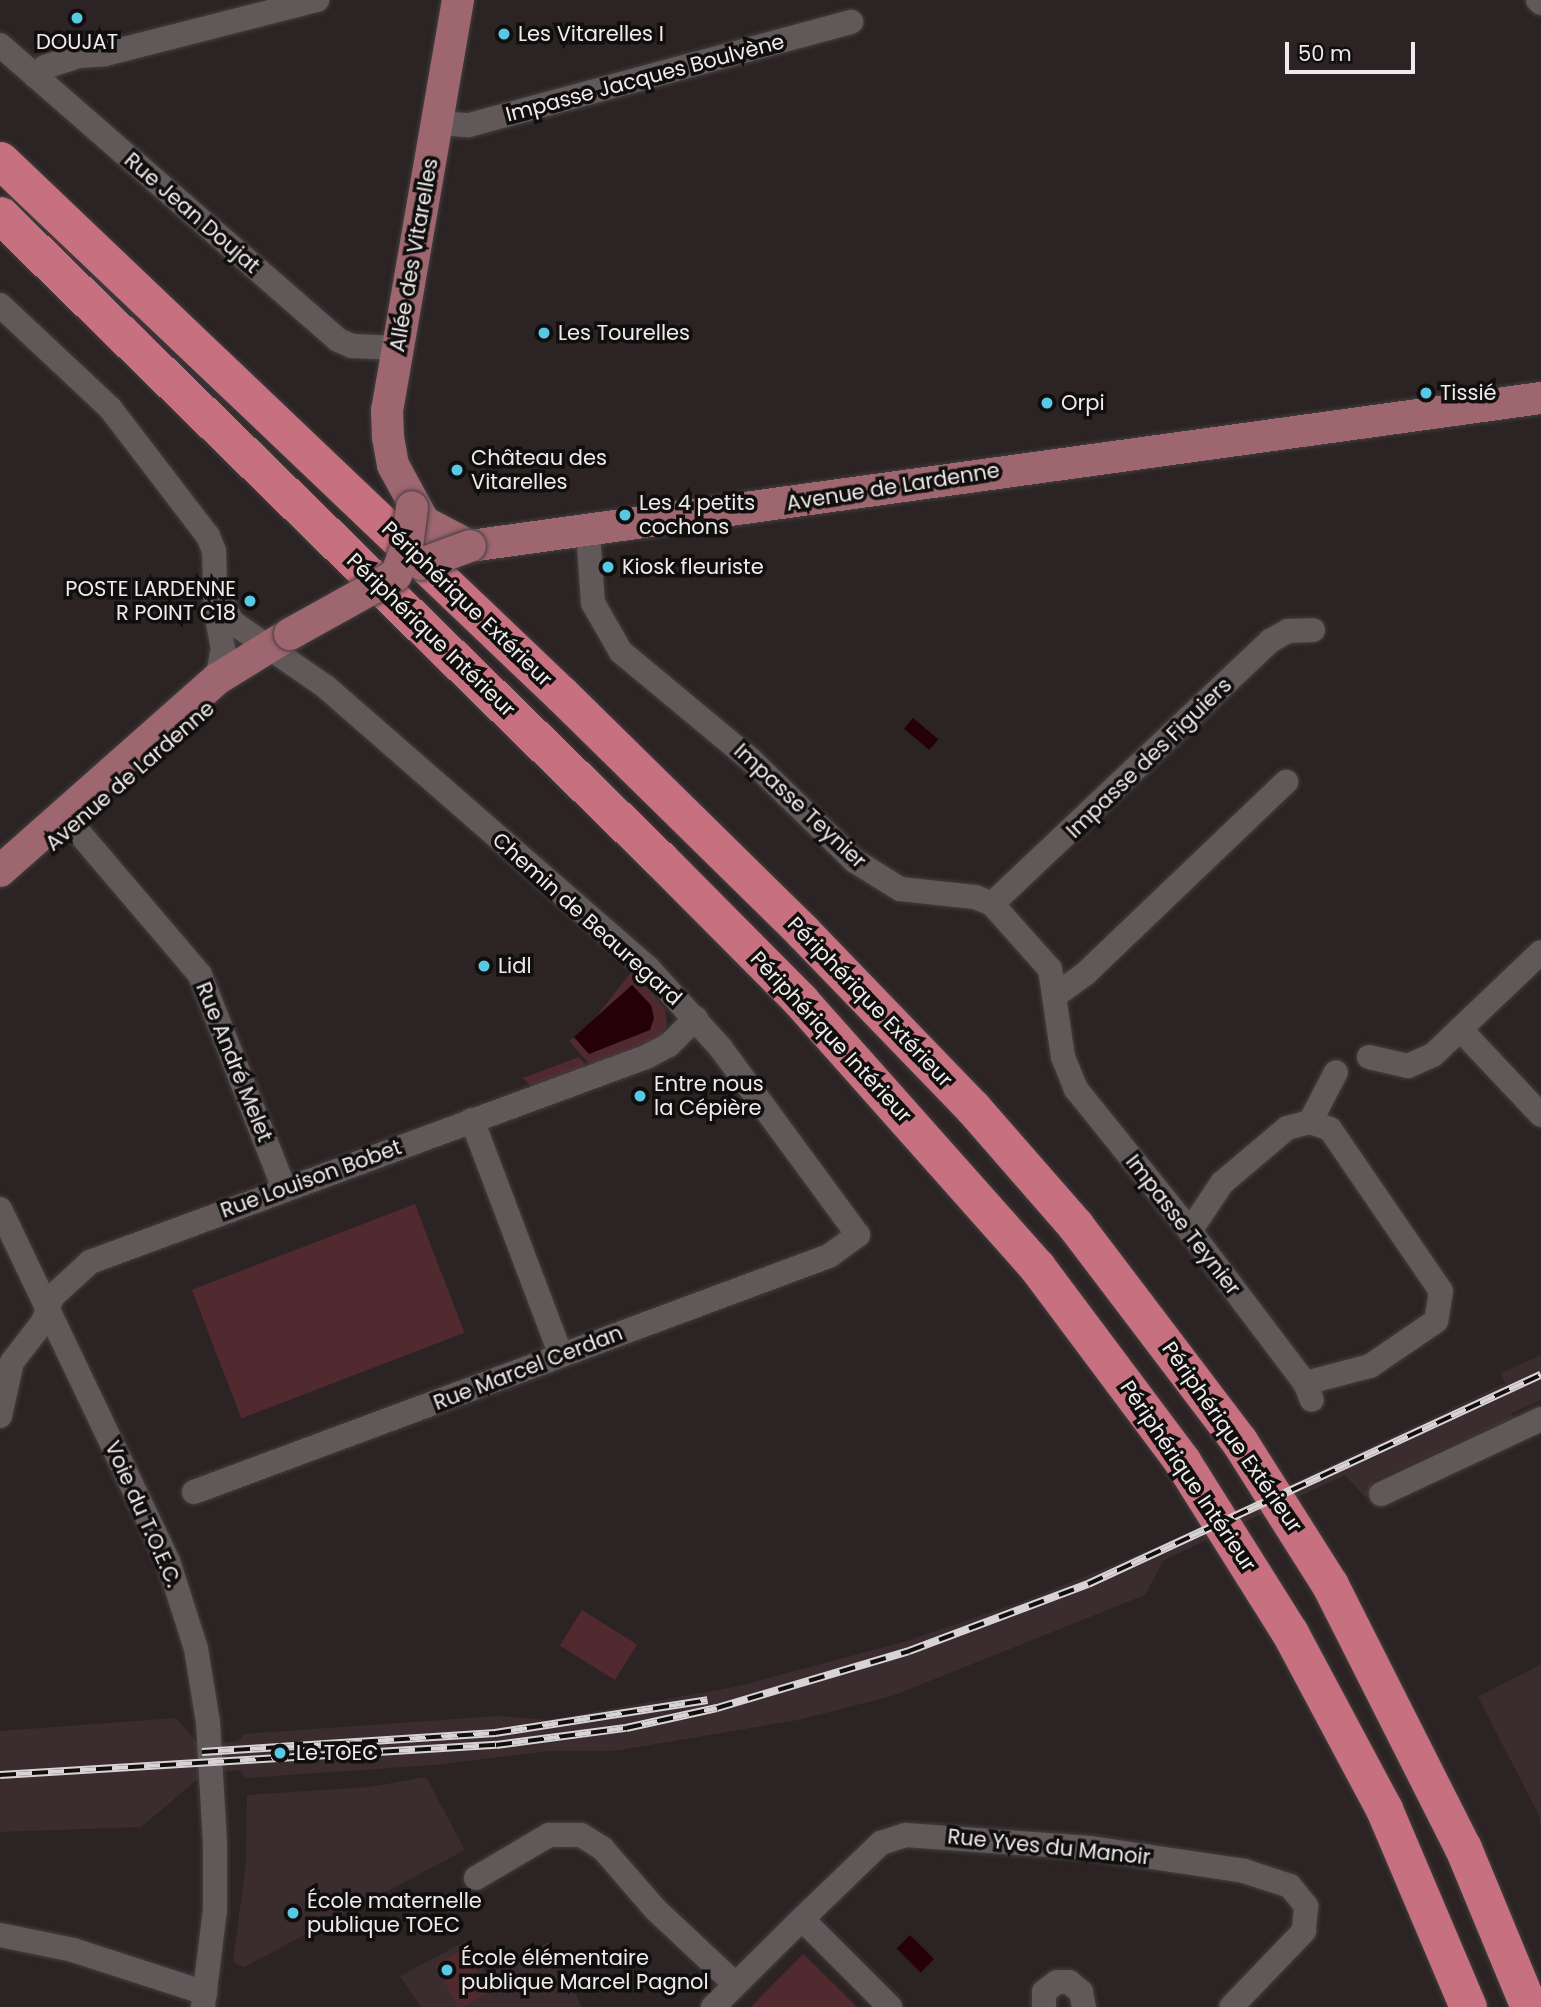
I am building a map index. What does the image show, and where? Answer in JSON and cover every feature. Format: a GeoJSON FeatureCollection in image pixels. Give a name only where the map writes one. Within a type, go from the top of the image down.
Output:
{"type":"FeatureCollection","features":[{"type":"Feature","properties":{"kind":"highway","name":"Périphérique Extérieur"},"geometry":{"type":"LineString","coordinates":[[0,160],[562,695],[802,931],[973,1108],[1075,1225],[1240,1441],[1323,1574],[1457,1836],[1529,2007]]}},
{"type":"Feature","properties":{"kind":"highway","name":"Périphérique Intérieur"},"geometry":{"type":"LineString","coordinates":[[0,215],[670,868],[835,1039],[1037,1267],[1182,1461],[1290,1633],[1384,1809],[1468,2007]]}},
{"type":"Feature","properties":{"kind":"main road","name":"Allée des Vitarelles"},"geometry":{"type":"LineString","coordinates":[[418,515],[392,461],[387,410],[458,0]]}},
{"type":"Feature","properties":{"kind":"main road","name":"Avenue de Lardenne"},"geometry":{"type":"LineString","coordinates":[[0,891],[69,820],[246,660],[409,569],[470,546],[588,532],[1070,460],[1541,398]]}},
{"type":"Feature","properties":{"kind":"main road"},"geometry":{"type":"LineString","coordinates":[[409,569],[407,547],[418,515],[470,546]]}},
{"type":"Feature","properties":{"kind":"main road","name":"Avenue de Lardenne"},"geometry":{"type":"LineString","coordinates":[[0,871],[69,820]]}},
{"type":"Feature","properties":{"kind":"street"},"geometry":{"type":"LineString","coordinates":[[35,76],[45,67],[79,56],[105,54],[310,1]]}},
{"type":"Feature","properties":{"kind":"street","name":"Impasse Jacques Boulvène"},"geometry":{"type":"LineString","coordinates":[[438,123],[469,125],[851,22]]}},
{"type":"Feature","properties":{"kind":"street","name":"Rue Jean Doujat"},"geometry":{"type":"LineString","coordinates":[[0,45],[338,340],[352,346],[399,348]]}},
{"type":"Feature","properties":{"kind":"street"},"geometry":{"type":"LineString","coordinates":[[0,305],[110,408],[136,438],[208,536],[214,551],[218,595],[216,613],[246,660]]}},
{"type":"Feature","properties":{"kind":"street","name":"Impasse Teynier"},"geometry":{"type":"LineString","coordinates":[[588,532],[593,603],[621,652],[715,728],[880,879],[900,889],[975,897],[992,904],[1050,969],[1066,1073],[1190,1230],[1308,1392],[1370,1366],[1436,1321],[1441,1291],[1330,1129],[1310,1122]]}},
{"type":"Feature","properties":{"kind":"street","name":"Chemin de Beauregard"},"geometry":{"type":"LineString","coordinates":[[218,595],[232,622],[246,660],[336,695],[649,968],[696,1018],[858,1235]]}},
{"type":"Feature","properties":{"kind":"street","name":"Impasse des Figuiers"},"geometry":{"type":"LineString","coordinates":[[992,904],[1270,641],[1288,631],[1313,630]]}},
{"type":"Feature","properties":{"kind":"street"},"geometry":{"type":"LineString","coordinates":[[1056,995],[1086,973],[1286,782]]}},
{"type":"Feature","properties":{"kind":"street","name":"Rue André Melet"},"geometry":{"type":"LineString","coordinates":[[69,820],[200,975],[284,1188]]}},
{"type":"Feature","properties":{"kind":"street"},"geometry":{"type":"LineString","coordinates":[[1369,1057],[1408,1066],[1433,1055],[1541,952]]}},
{"type":"Feature","properties":{"kind":"street","name":"Rue Louison Bobet"},"geometry":{"type":"LineString","coordinates":[[0,1416],[12,1362],[48,1310],[52,1297],[90,1262],[646,1056],[669,1045],[696,1018]]}},
{"type":"Feature","properties":{"kind":"street"},"geometry":{"type":"LineString","coordinates":[[1460,1029],[1541,1115]]}},
{"type":"Feature","properties":{"kind":"street"},"geometry":{"type":"LineString","coordinates":[[1190,1230],[1222,1183],[1287,1128],[1310,1122],[1336,1072]]}},
{"type":"Feature","properties":{"kind":"street"},"geometry":{"type":"LineString","coordinates":[[471,1121],[561,1355]]}},
{"type":"Feature","properties":{"kind":"street","name":"Voie du T.O.E.C."},"geometry":{"type":"LineString","coordinates":[[0,1209],[168,1562],[196,1650],[208,1722],[215,1845],[215,1910],[204,2000]]}},
{"type":"Feature","properties":{"kind":"street","name":"Rue Marcel Cerdan"},"geometry":{"type":"LineString","coordinates":[[194,1492],[829,1256],[858,1235]]}},
{"type":"Feature","properties":{"kind":"street"},"geometry":{"type":"LineString","coordinates":[[1381,1494],[1541,1419]]}},
{"type":"Feature","properties":{"kind":"street"},"geometry":{"type":"LineString","coordinates":[[476,1878],[550,1835],[581,1835],[603,1849],[655,1909],[735,1984]]}},
{"type":"Feature","properties":{"kind":"street","name":"Rue Yves du Manoir"},"geometry":{"type":"LineString","coordinates":[[802,1919],[881,1843],[905,1835],[1079,1846],[1244,1871],[1298,1891],[1308,1922],[1290,1948],[1231,2007]]}},
{"type":"Feature","properties":{"kind":"street"},"geometry":{"type":"LineString","coordinates":[[713,2007],[802,1919],[890,2007]]}},
{"type":"Feature","properties":{"kind":"street"},"geometry":{"type":"LineString","coordinates":[[0,1936],[73,1950],[204,2000]]}},
{"type":"Feature","properties":{"kind":"street"},"geometry":{"type":"LineString","coordinates":[[1044,2007],[1044,1992],[1057,1982],[1069,1982],[1081,1992],[1084,2007]]}},
{"type":"Feature","properties":{"kind":"shaded area"},"geometry":{"type":"Polygon","coordinates":[[[913,718],[938,739],[929,750],[904,729],[913,718]]]}},
{"type":"Feature","properties":{"kind":"shaded area"},"geometry":{"type":"Polygon","coordinates":[[[632,971],[665,1009],[667,1024],[660,1041],[591,1066],[569,1041],[574,1037],[589,1054],[653,1012],[633,985],[596,1017],[632,971]]]}},
{"type":"Feature","properties":{"kind":"shaded area"},"geometry":{"type":"Polygon","coordinates":[[[632,985],[651,1005],[654,1018],[650,1030],[589,1054],[574,1037],[632,985]]]}},
{"type":"Feature","properties":{"kind":"shaded area"},"geometry":{"type":"Polygon","coordinates":[[[579,1057],[588,1067],[532,1088],[523,1078],[579,1057]]]}},
{"type":"Feature","properties":{"kind":"shaded area"},"geometry":{"type":"Polygon","coordinates":[[[415,1204],[464,1333],[241,1418],[192,1290],[415,1204]]]}},
{"type":"Feature","properties":{"kind":"shaded area"},"geometry":{"type":"Polygon","coordinates":[[[1541,1355],[1541,1400],[1512,1413],[1513,1418],[1373,1481],[1366,1498],[1345,1475],[1164,1560],[1145,1595],[892,1696],[798,1720],[614,1751],[550,1751],[434,1765],[245,1778],[240,1770],[204,1774],[141,1827],[0,1832],[0,1731],[176,1718],[199,1745],[238,1741],[244,1734],[498,1716],[547,1720],[735,1687],[907,1641],[1029,1599],[1157,1547],[1505,1383],[1501,1373],[1541,1355]]]}},
{"type":"Feature","properties":{"kind":"shaded area"},"geometry":{"type":"Polygon","coordinates":[[[582,1610],[637,1644],[615,1680],[560,1646],[582,1610]]]}},
{"type":"Feature","properties":{"kind":"shaded area"},"geometry":{"type":"Polygon","coordinates":[[[1541,1664],[1541,1830],[1539,1815],[1478,1697],[1541,1664]]]}},
{"type":"Feature","properties":{"kind":"shaded area","name":"École maternelle publique TOEC"},"geometry":{"type":"Polygon","coordinates":[[[426,1777],[465,1850],[244,1967],[233,1962],[246,1863],[247,1795],[369,1787],[426,1777]]]}},
{"type":"Feature","properties":{"kind":"shaded area"},"geometry":{"type":"Polygon","coordinates":[[[910,1935],[934,1959],[921,1972],[897,1948],[910,1935]]]}},
{"type":"Feature","properties":{"kind":"shaded area","name":"École élémentaire publique Marcel Pagnol"},"geometry":{"type":"Polygon","coordinates":[[[468,1940],[486,1974],[549,1942],[582,2007],[421,2007],[400,1976],[468,1940]]]}},
{"type":"Feature","properties":{"kind":"shaded area"},"geometry":{"type":"Polygon","coordinates":[[[464,1949],[488,1993],[458,2007],[435,1965],[464,1949]]]}},
{"type":"Feature","properties":{"kind":"shaded area"},"geometry":{"type":"Polygon","coordinates":[[[803,1954],[833,1983],[857,2007],[751,2007],[803,1954]]]}},
{"type":"Feature","properties":{"kind":"railway"},"geometry":{"type":"LineString","coordinates":[[0,1775],[496,1745],[626,1728],[717,1708],[909,1651],[1088,1584],[1541,1375]]}},
{"type":"Feature","properties":{"kind":"railway"},"geometry":{"type":"LineString","coordinates":[[202,1752],[495,1733],[707,1700]]}},
{"type":"Feature","properties":{"kind":"place","name":"DOUJAT"},"geometry":{"type":"Point","coordinates":[77,18]}},
{"type":"Feature","properties":{"kind":"place","name":"Les Vitarelles I"},"geometry":{"type":"Point","coordinates":[504,34]}},
{"type":"Feature","properties":{"kind":"place","name":"Les Tourelles"},"geometry":{"type":"Point","coordinates":[544,333]}},
{"type":"Feature","properties":{"kind":"place","name":"Tissié"},"geometry":{"type":"Point","coordinates":[1426,393]}},
{"type":"Feature","properties":{"kind":"place","name":"Orpi"},"geometry":{"type":"Point","coordinates":[1047,403]}},
{"type":"Feature","properties":{"kind":"place","name":"Château des Vitarelles"},"geometry":{"type":"Point","coordinates":[457,470]}},
{"type":"Feature","properties":{"kind":"place","name":"Les 4 petits cochons"},"geometry":{"type":"Point","coordinates":[625,515]}},
{"type":"Feature","properties":{"kind":"place","name":"Kiosk fleuriste"},"geometry":{"type":"Point","coordinates":[608,567]}},
{"type":"Feature","properties":{"kind":"place","name":"POSTE LARDENNE R POINT C18"},"geometry":{"type":"Point","coordinates":[250,601]}},
{"type":"Feature","properties":{"kind":"place","name":"Lidl"},"geometry":{"type":"Point","coordinates":[484,966]}},
{"type":"Feature","properties":{"kind":"place","name":"Entre nous la Cépière"},"geometry":{"type":"Point","coordinates":[640,1096]}},
{"type":"Feature","properties":{"kind":"place","name":"Le TOEC"},"geometry":{"type":"Point","coordinates":[280,1753]}},
{"type":"Feature","properties":{"kind":"place","name":"École maternelle publique TOEC"},"geometry":{"type":"Point","coordinates":[293,1913]}},
{"type":"Feature","properties":{"kind":"place","name":"École élémentaire publique Marcel Pagnol"},"geometry":{"type":"Point","coordinates":[447,1970]}}]}
